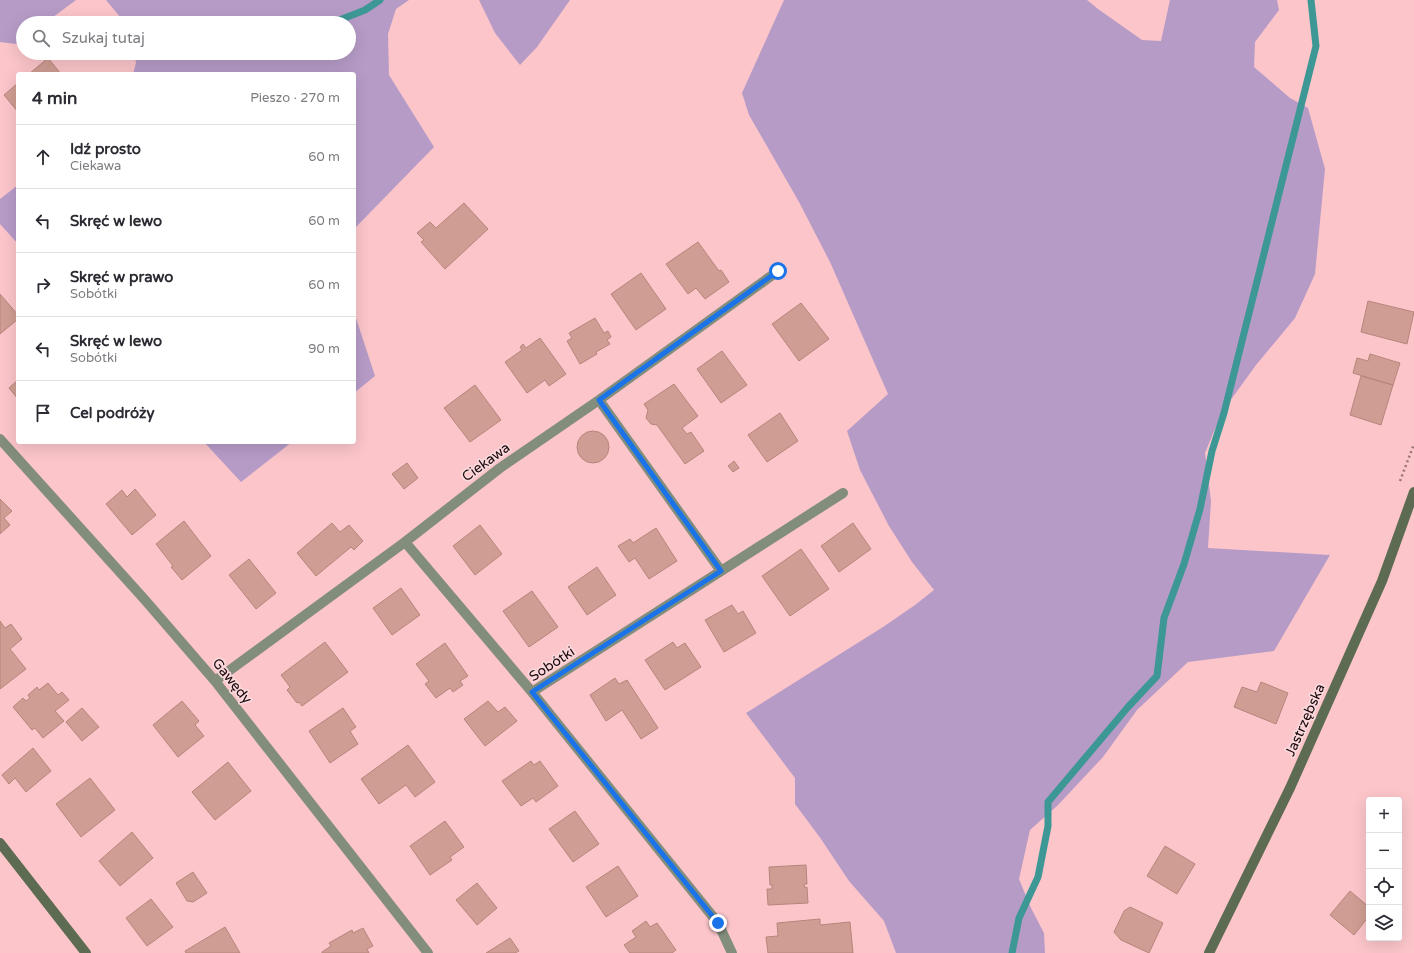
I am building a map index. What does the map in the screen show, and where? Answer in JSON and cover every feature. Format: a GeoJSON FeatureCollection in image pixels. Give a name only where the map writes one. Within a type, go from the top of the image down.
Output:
{"type":"FeatureCollection","features":[{"type":"Feature","properties":{"kind":"main road","name":"Jastrzębska"},"geometry":{"type":"LineString","coordinates":[[1209,953],[1293,781],[1382,581],[1414,492]]}},
{"type":"Feature","properties":{"kind":"main road"},"geometry":{"type":"LineString","coordinates":[[0,843],[86,953]]}},
{"type":"Feature","properties":{"kind":"street","name":"Ciekawa"},"geometry":{"type":"LineString","coordinates":[[215,681],[405,542],[500,468],[599,400],[778,271]]}},
{"type":"Feature","properties":{"kind":"street"},"geometry":{"type":"LineString","coordinates":[[599,400],[721,571]]}},
{"type":"Feature","properties":{"kind":"street","name":"Gawędy"},"geometry":{"type":"LineString","coordinates":[[0,439],[145,600],[215,681],[428,953]]}},
{"type":"Feature","properties":{"kind":"street","name":"Sobótki"},"geometry":{"type":"LineString","coordinates":[[732,953],[718,923],[532,692],[843,493]]}},
{"type":"Feature","properties":{"kind":"street"},"geometry":{"type":"LineString","coordinates":[[405,542],[532,692]]}},
{"type":"Feature","properties":{"kind":"shaded area"},"geometry":{"type":"Polygon","coordinates":[[[0,0],[76,0],[54,16],[16,16],[16,44],[0,42],[0,0]]]}},
{"type":"Feature","properties":{"kind":"shaded area"},"geometry":{"type":"Polygon","coordinates":[[[106,0],[409,0],[396,9],[388,34],[389,75],[434,147],[356,227],[356,72],[134,72],[135,60],[356,60],[356,16],[119,16],[106,0]]]}},
{"type":"Feature","properties":{"kind":"shaded area"},"geometry":{"type":"Polygon","coordinates":[[[479,0],[570,0],[537,47],[520,65],[495,33],[479,0]]]}},
{"type":"Feature","properties":{"kind":"shaded area"},"geometry":{"type":"Polygon","coordinates":[[[784,0],[1087,0],[1142,40],[1161,41],[1170,0],[1277,0],[1279,10],[1255,42],[1254,67],[1290,98],[1308,108],[1325,169],[1315,274],[1295,318],[1256,365],[1222,412],[1205,453],[1211,501],[1208,548],[1330,555],[1274,651],[1188,662],[1137,710],[1103,757],[1058,805],[1030,830],[1019,879],[1031,908],[1044,933],[1045,953],[896,953],[884,921],[849,881],[795,804],[795,778],[746,713],[883,627],[934,590],[912,562],[889,526],[860,470],[847,431],[888,394],[830,262],[799,202],[749,115],[742,93],[784,0]]]}},
{"type":"Feature","properties":{"kind":"shaded area"},"geometry":{"type":"Polygon","coordinates":[[[16,187],[16,242],[0,224],[0,199],[16,187]]]}},
{"type":"Feature","properties":{"kind":"shaded area"},"geometry":{"type":"Polygon","coordinates":[[[356,318],[375,376],[356,391],[356,318]]]}},
{"type":"Feature","properties":{"kind":"shaded area"},"geometry":{"type":"Polygon","coordinates":[[[206,444],[289,444],[241,482],[206,444]]]}},
{"type":"Feature","properties":{"kind":"building"},"geometry":{"type":"Polygon","coordinates":[[[46,60],[50,60],[59,72],[31,72],[46,60]]]}},
{"type":"Feature","properties":{"kind":"building"},"geometry":{"type":"Polygon","coordinates":[[[16,85],[16,110],[4,95],[16,85]]]}},
{"type":"Feature","properties":{"kind":"building"},"geometry":{"type":"Polygon","coordinates":[[[464,203],[488,229],[445,269],[421,242],[424,240],[417,233],[430,222],[436,228],[464,203]]]}},
{"type":"Feature","properties":{"kind":"building"},"geometry":{"type":"Polygon","coordinates":[[[698,242],[729,282],[705,299],[696,288],[688,294],[666,264],[698,242]]]}},
{"type":"Feature","properties":{"kind":"building"},"geometry":{"type":"Polygon","coordinates":[[[641,273],[666,309],[636,330],[611,294],[641,273]]]}},
{"type":"Feature","properties":{"kind":"building"},"geometry":{"type":"Polygon","coordinates":[[[0,294],[16,313],[16,321],[0,334],[0,294]]]}},
{"type":"Feature","properties":{"kind":"building"},"geometry":{"type":"Polygon","coordinates":[[[1368,301],[1414,312],[1407,344],[1361,332],[1368,301]]]}},
{"type":"Feature","properties":{"kind":"building"},"geometry":{"type":"Polygon","coordinates":[[[801,303],[829,339],[799,361],[772,324],[801,303]]]}},
{"type":"Feature","properties":{"kind":"building"},"geometry":{"type":"Polygon","coordinates":[[[595,318],[604,333],[608,331],[611,337],[607,340],[610,344],[580,364],[567,341],[572,338],[569,333],[595,318]]]}},
{"type":"Feature","properties":{"kind":"building"},"geometry":{"type":"Polygon","coordinates":[[[540,338],[566,374],[549,386],[545,380],[527,393],[505,362],[522,350],[520,347],[523,344],[526,348],[540,338]]]}},
{"type":"Feature","properties":{"kind":"building"},"geometry":{"type":"Polygon","coordinates":[[[722,351],[747,385],[721,403],[697,369],[722,351]]]}},
{"type":"Feature","properties":{"kind":"building"},"geometry":{"type":"Polygon","coordinates":[[[1370,354],[1400,363],[1393,385],[1353,373],[1357,358],[1368,361],[1370,354]]]}},
{"type":"Feature","properties":{"kind":"building"},"geometry":{"type":"Polygon","coordinates":[[[1361,376],[1393,385],[1381,425],[1350,415],[1361,376]]]}},
{"type":"Feature","properties":{"kind":"building"},"geometry":{"type":"Polygon","coordinates":[[[16,382],[16,397],[9,388],[16,382]]]}},
{"type":"Feature","properties":{"kind":"building"},"geometry":{"type":"Polygon","coordinates":[[[674,384],[698,416],[682,428],[687,434],[691,432],[704,451],[685,464],[657,425],[651,424],[646,418],[648,410],[644,404],[674,384]]]}},
{"type":"Feature","properties":{"kind":"building"},"geometry":{"type":"Polygon","coordinates":[[[475,385],[501,420],[470,442],[444,408],[475,385]]]}},
{"type":"Feature","properties":{"kind":"building"},"geometry":{"type":"Polygon","coordinates":[[[780,413],[798,441],[767,462],[748,435],[780,413]]]}},
{"type":"Feature","properties":{"kind":"building"},"geometry":{"type":"Polygon","coordinates":[[[590,431],[596,431],[605,435],[609,447],[605,459],[596,463],[590,463],[581,459],[577,450],[577,444],[581,435],[590,431]]]}},
{"type":"Feature","properties":{"kind":"building"},"geometry":{"type":"Polygon","coordinates":[[[734,461],[739,468],[733,472],[728,466],[734,461]]]}},
{"type":"Feature","properties":{"kind":"building"},"geometry":{"type":"Polygon","coordinates":[[[407,463],[418,478],[404,489],[392,474],[407,463]]]}},
{"type":"Feature","properties":{"kind":"building"},"geometry":{"type":"Polygon","coordinates":[[[135,489],[156,515],[132,535],[106,504],[122,490],[127,497],[135,489]]]}},
{"type":"Feature","properties":{"kind":"building"},"geometry":{"type":"Polygon","coordinates":[[[0,499],[12,511],[4,518],[10,525],[0,534],[0,499]]]}},
{"type":"Feature","properties":{"kind":"building"},"geometry":{"type":"Polygon","coordinates":[[[184,521],[211,556],[182,580],[171,567],[173,566],[156,544],[184,521]]]}},
{"type":"Feature","properties":{"kind":"building"},"geometry":{"type":"Polygon","coordinates":[[[332,523],[340,532],[349,525],[363,541],[354,550],[351,547],[316,576],[297,553],[332,523]]]}},
{"type":"Feature","properties":{"kind":"building"},"geometry":{"type":"Polygon","coordinates":[[[853,523],[871,549],[839,572],[821,546],[853,523]]]}},
{"type":"Feature","properties":{"kind":"building"},"geometry":{"type":"Polygon","coordinates":[[[480,525],[502,554],[475,575],[453,546],[480,525]]]}},
{"type":"Feature","properties":{"kind":"building"},"geometry":{"type":"Polygon","coordinates":[[[656,528],[677,561],[649,579],[635,558],[629,562],[618,546],[630,539],[633,543],[656,528]]]}},
{"type":"Feature","properties":{"kind":"building"},"geometry":{"type":"Polygon","coordinates":[[[801,549],[829,589],[790,616],[762,576],[801,549]]]}},
{"type":"Feature","properties":{"kind":"building"},"geometry":{"type":"Polygon","coordinates":[[[249,559],[276,593],[256,609],[229,575],[249,559]]]}},
{"type":"Feature","properties":{"kind":"building"},"geometry":{"type":"Polygon","coordinates":[[[597,567],[616,595],[587,615],[568,587],[597,567]]]}},
{"type":"Feature","properties":{"kind":"building"},"geometry":{"type":"Polygon","coordinates":[[[401,588],[420,615],[392,635],[373,608],[401,588]]]}},
{"type":"Feature","properties":{"kind":"building"},"geometry":{"type":"Polygon","coordinates":[[[532,591],[558,627],[529,647],[503,611],[532,591]]]}},
{"type":"Feature","properties":{"kind":"building"},"geometry":{"type":"Polygon","coordinates":[[[732,605],[738,614],[743,611],[756,633],[724,652],[705,620],[732,605]]]}},
{"type":"Feature","properties":{"kind":"building"},"geometry":{"type":"Polygon","coordinates":[[[0,621],[5,628],[11,624],[22,639],[10,649],[26,669],[0,689],[0,621]]]}},
{"type":"Feature","properties":{"kind":"building"},"geometry":{"type":"Polygon","coordinates":[[[325,642],[348,672],[302,706],[299,702],[297,703],[287,690],[290,687],[281,675],[325,642]]]}},
{"type":"Feature","properties":{"kind":"building"},"geometry":{"type":"Polygon","coordinates":[[[673,642],[677,648],[685,643],[701,667],[665,690],[645,660],[673,642]]]}},
{"type":"Feature","properties":{"kind":"building"},"geometry":{"type":"Polygon","coordinates":[[[445,643],[468,676],[460,681],[463,685],[453,692],[450,688],[436,698],[425,684],[429,681],[416,664],[445,643]]]}},
{"type":"Feature","properties":{"kind":"building"},"geometry":{"type":"Polygon","coordinates":[[[615,678],[619,684],[627,680],[658,728],[641,739],[622,710],[606,721],[590,695],[615,678]]]}},
{"type":"Feature","properties":{"kind":"building"},"geometry":{"type":"Polygon","coordinates":[[[1261,682],[1288,693],[1276,724],[1234,707],[1242,687],[1257,692],[1261,682]]]}},
{"type":"Feature","properties":{"kind":"building"},"geometry":{"type":"Polygon","coordinates":[[[48,683],[58,695],[62,692],[69,700],[55,711],[64,721],[43,738],[35,728],[32,730],[13,707],[23,698],[26,701],[30,698],[28,695],[37,687],[39,690],[48,683]]]}},
{"type":"Feature","properties":{"kind":"building"},"geometry":{"type":"Polygon","coordinates":[[[182,701],[199,721],[195,725],[204,736],[178,757],[153,725],[182,701]]]}},
{"type":"Feature","properties":{"kind":"building"},"geometry":{"type":"Polygon","coordinates":[[[488,701],[498,712],[505,707],[517,721],[485,746],[464,719],[488,701]]]}},
{"type":"Feature","properties":{"kind":"building"},"geometry":{"type":"Polygon","coordinates":[[[82,708],[99,727],[82,741],[66,722],[82,708]]]}},
{"type":"Feature","properties":{"kind":"building"},"geometry":{"type":"Polygon","coordinates":[[[343,708],[356,727],[350,731],[358,744],[330,763],[309,731],[343,708]]]}},
{"type":"Feature","properties":{"kind":"building"},"geometry":{"type":"Polygon","coordinates":[[[408,745],[435,782],[415,797],[406,785],[379,804],[361,779],[408,745]]]}},
{"type":"Feature","properties":{"kind":"building"},"geometry":{"type":"Polygon","coordinates":[[[33,748],[51,771],[26,792],[15,778],[9,784],[2,775],[33,748]]]}},
{"type":"Feature","properties":{"kind":"building"},"geometry":{"type":"Polygon","coordinates":[[[531,761],[534,765],[540,761],[558,786],[536,802],[533,798],[521,806],[502,781],[531,761]]]}},
{"type":"Feature","properties":{"kind":"building"},"geometry":{"type":"Polygon","coordinates":[[[228,762],[251,791],[215,820],[192,792],[228,762]]]}},
{"type":"Feature","properties":{"kind":"building"},"geometry":{"type":"Polygon","coordinates":[[[90,778],[115,810],[81,837],[56,804],[90,778]]]}},
{"type":"Feature","properties":{"kind":"building"},"geometry":{"type":"Polygon","coordinates":[[[575,811],[599,844],[573,862],[549,829],[575,811]]]}},
{"type":"Feature","properties":{"kind":"building"},"geometry":{"type":"Polygon","coordinates":[[[445,821],[464,847],[450,857],[452,860],[430,875],[410,846],[445,821]]]}},
{"type":"Feature","properties":{"kind":"building"},"geometry":{"type":"Polygon","coordinates":[[[132,832],[153,858],[120,886],[99,861],[132,832]]]}},
{"type":"Feature","properties":{"kind":"building"},"geometry":{"type":"Polygon","coordinates":[[[1165,846],[1195,864],[1177,894],[1147,876],[1165,846]]]}},
{"type":"Feature","properties":{"kind":"building"},"geometry":{"type":"Polygon","coordinates":[[[806,865],[807,884],[804,884],[805,888],[807,887],[808,903],[768,905],[767,889],[772,889],[772,885],[770,885],[769,867],[806,865]]]}},
{"type":"Feature","properties":{"kind":"building"},"geometry":{"type":"Polygon","coordinates":[[[618,866],[638,896],[606,917],[586,887],[618,866]]]}},
{"type":"Feature","properties":{"kind":"building"},"geometry":{"type":"Polygon","coordinates":[[[193,872],[207,893],[193,902],[187,901],[176,883],[193,872]]]}},
{"type":"Feature","properties":{"kind":"building"},"geometry":{"type":"Polygon","coordinates":[[[477,883],[497,908],[477,925],[456,900],[477,883]]]}},
{"type":"Feature","properties":{"kind":"building"},"geometry":{"type":"Polygon","coordinates":[[[1350,891],[1366,904],[1366,920],[1354,935],[1330,915],[1350,891]]]}},
{"type":"Feature","properties":{"kind":"building"},"geometry":{"type":"Polygon","coordinates":[[[151,899],[173,927],[147,946],[126,918],[151,899]]]}},
{"type":"Feature","properties":{"kind":"building"},"geometry":{"type":"Polygon","coordinates":[[[1130,907],[1163,923],[1149,953],[1121,940],[1114,932],[1124,911],[1130,907]]]}},
{"type":"Feature","properties":{"kind":"building"},"geometry":{"type":"Polygon","coordinates":[[[820,919],[820,925],[850,922],[853,953],[768,953],[766,937],[778,936],[777,923],[820,919]]]}},
{"type":"Feature","properties":{"kind":"building"},"geometry":{"type":"Polygon","coordinates":[[[646,921],[650,927],[657,923],[676,950],[672,953],[630,953],[624,945],[636,937],[632,931],[646,921]]]}},
{"type":"Feature","properties":{"kind":"building"},"geometry":{"type":"Polygon","coordinates":[[[225,927],[240,953],[186,953],[185,951],[225,927]]]}},
{"type":"Feature","properties":{"kind":"building"},"geometry":{"type":"Polygon","coordinates":[[[363,928],[373,946],[367,949],[369,953],[322,953],[331,946],[329,943],[352,930],[353,933],[363,928]]]}},
{"type":"Feature","properties":{"kind":"building"},"geometry":{"type":"Polygon","coordinates":[[[510,938],[519,951],[515,953],[486,953],[510,938]]]}},
{"type":"Feature","properties":{"kind":"waterway"},"geometry":{"type":"LineString","coordinates":[[350,16],[365,10],[380,0]]}},
{"type":"Feature","properties":{"kind":"waterway"},"geometry":{"type":"LineString","coordinates":[[1012,953],[1019,918],[1038,877],[1048,826],[1048,802],[1128,707],[1157,676],[1164,618],[1184,564],[1200,509],[1212,451],[1224,413],[1316,46],[1311,0]]}},
{"type":"Feature","properties":{"kind":"route"},"geometry":{"type":"LineString","coordinates":[[718,923],[532,692],[721,571],[599,400],[778,271]]}}]}
